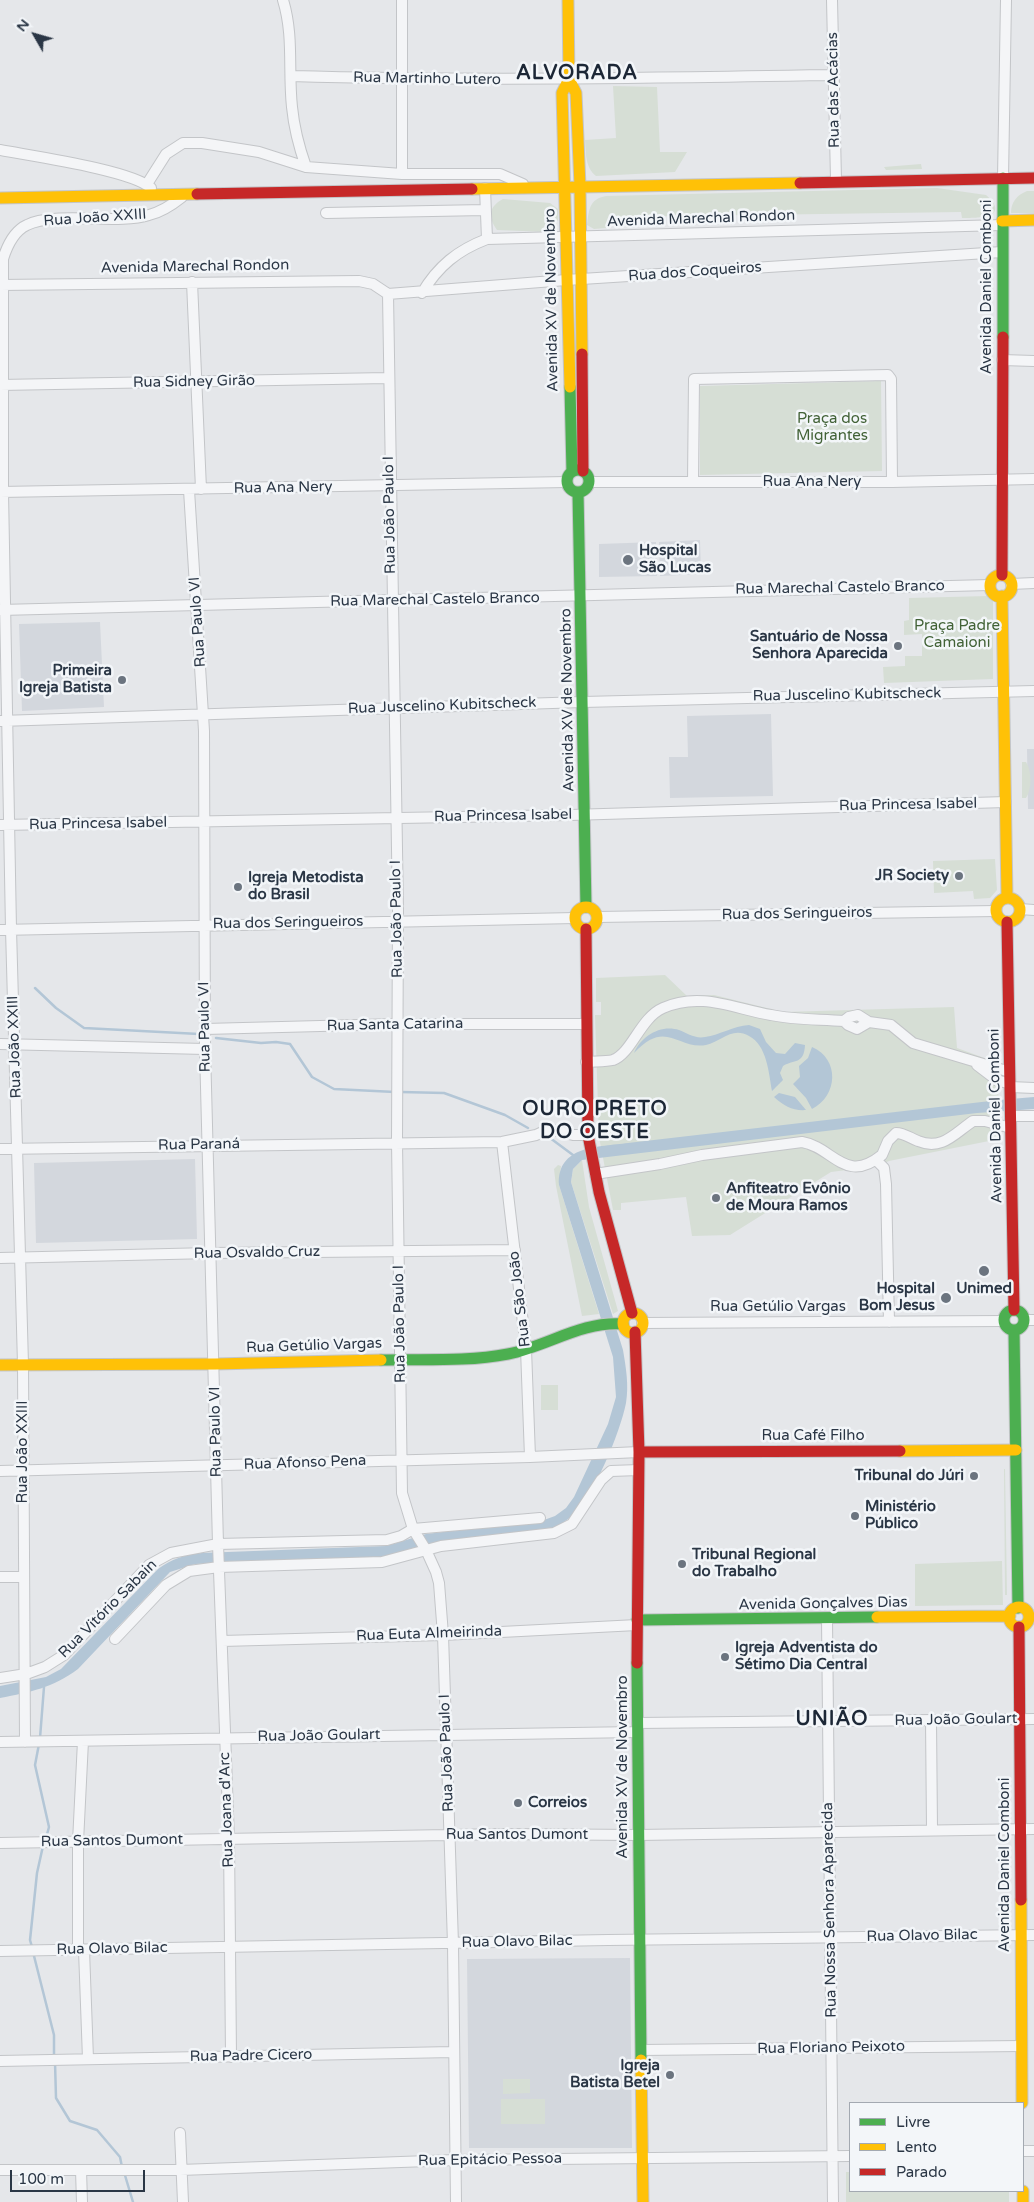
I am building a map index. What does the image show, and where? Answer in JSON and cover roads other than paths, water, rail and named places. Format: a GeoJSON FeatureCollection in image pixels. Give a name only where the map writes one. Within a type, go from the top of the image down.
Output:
{"type":"FeatureCollection","features":[{"type":"Feature","properties":{"kind":"main road"},"geometry":{"type":"LineString","coordinates":[[568,0],[569,79]]}},
{"type":"Feature","properties":{"kind":"main road","name":"Avenida XV de Novembro"},"geometry":{"type":"LineString","coordinates":[[569,79],[576,93],[581,237],[574,475]]}},
{"type":"Feature","properties":{"kind":"main road","name":"Avenida XV de Novembro"},"geometry":{"type":"LineString","coordinates":[[569,79],[562,93],[566,280],[574,475]]}},
{"type":"Feature","properties":{"kind":"main road","name":"Avenida Daniel Comboni"},"geometry":{"type":"LineString","coordinates":[[1002,575],[1003,178]]}},
{"type":"Feature","properties":{"kind":"main road"},"geometry":{"type":"LineString","coordinates":[[0,198],[836,180],[1034,178]]}},
{"type":"Feature","properties":{"kind":"main road","name":"Avenida Marechal Rondon"},"geometry":{"type":"LineString","coordinates":[[1002,223],[1034,220]]}},
{"type":"Feature","properties":{"kind":"main road"},"geometry":{"type":"LineString","coordinates":[[574,475],[589,482],[587,488],[578,492],[572,491],[574,475]]}},
{"type":"Feature","properties":{"kind":"main road","name":"Avenida XV de Novembro"},"geometry":{"type":"LineString","coordinates":[[578,492],[582,596],[586,906]]}},
{"type":"Feature","properties":{"kind":"main road"},"geometry":{"type":"LineString","coordinates":[[1002,575],[1008,578],[1011,584],[1010,591],[1002,596],[993,593],[990,585],[995,577],[1002,575]]}},
{"type":"Feature","properties":{"kind":"main road"},"geometry":{"type":"LineString","coordinates":[[1002,596],[1002,691],[1007,898]]}},
{"type":"Feature","properties":{"kind":"main road"},"geometry":{"type":"LineString","coordinates":[[1007,898],[1017,902],[1020,909],[1014,920],[1007,922],[1000,919],[996,912],[1000,901],[1007,898]]}},
{"type":"Feature","properties":{"kind":"main road"},"geometry":{"type":"LineString","coordinates":[[586,906],[593,908],[597,917],[595,924],[586,928],[578,924],[575,918],[580,909],[586,906]]}},
{"type":"Feature","properties":{"kind":"main road","name":"Avenida Daniel Comboni"},"geometry":{"type":"LineString","coordinates":[[1007,922],[1014,1310]]}},
{"type":"Feature","properties":{"kind":"main road"},"geometry":{"type":"LineString","coordinates":[[586,928],[585,1024],[588,1135],[595,1174],[632,1313]]}},
{"type":"Feature","properties":{"kind":"main road"},"geometry":{"type":"LineString","coordinates":[[1014,1310],[1020,1312],[1029,1320],[1022,1328],[1014,1331],[1007,1328],[1004,1320],[1008,1312],[1014,1310]]}},
{"type":"Feature","properties":{"kind":"main road"},"geometry":{"type":"LineString","coordinates":[[632,1313],[638,1314],[642,1322],[641,1328],[635,1332],[628,1332],[619,1323],[632,1313]]}},
{"type":"Feature","properties":{"kind":"main road","name":"Rua Getúlio Vargas"},"geometry":{"type":"LineString","coordinates":[[0,1365],[215,1364],[484,1357],[507,1355],[566,1333],[601,1324],[619,1323]]}},
{"type":"Feature","properties":{"kind":"main road"},"geometry":{"type":"LineString","coordinates":[[1014,1331],[1018,1608]]}},
{"type":"Feature","properties":{"kind":"main road","name":"Avenida XV de Novembro"},"geometry":{"type":"LineString","coordinates":[[635,1332],[639,1452],[637,1727],[643,2202]]}},
{"type":"Feature","properties":{"kind":"main road","name":"Rua Café Filho"},"geometry":{"type":"LineString","coordinates":[[639,1452],[1016,1450]]}},
{"type":"Feature","properties":{"kind":"main road"},"geometry":{"type":"LineString","coordinates":[[1018,1608],[1024,1609],[1032,1616],[1028,1623],[1018,1627],[1013,1625],[1010,1616],[1018,1608]]}},
{"type":"Feature","properties":{"kind":"main road","name":"Avenida Gonçalves Dias"},"geometry":{"type":"LineString","coordinates":[[637,1623],[1010,1616]]}},
{"type":"Feature","properties":{"kind":"main road","name":"Avenida Daniel Comboni"},"geometry":{"type":"LineString","coordinates":[[1018,1627],[1022,2102]]}},
{"type":"Feature","properties":{"kind":"street"},"geometry":{"type":"LineString","coordinates":[[283,0],[290,21],[291,76],[296,138],[306,167]]}},
{"type":"Feature","properties":{"kind":"street"},"geometry":{"type":"LineString","coordinates":[[402,0],[402,174]]}},
{"type":"Feature","properties":{"kind":"street","name":"Rua das Acácias"},"geometry":{"type":"LineString","coordinates":[[832,0],[836,180]]}},
{"type":"Feature","properties":{"kind":"street","name":"Avenida Daniel Comboni"},"geometry":{"type":"LineString","coordinates":[[1003,178],[1006,0]]}},
{"type":"Feature","properties":{"kind":"street","name":"Rua Martinho Lutero"},"geometry":{"type":"LineString","coordinates":[[291,76],[403,79],[569,79],[833,74]]}},
{"type":"Feature","properties":{"kind":"street"},"geometry":{"type":"LineString","coordinates":[[146,184],[166,154],[183,143],[202,143],[259,152],[306,167],[402,174],[500,174],[531,187]]}},
{"type":"Feature","properties":{"kind":"street"},"geometry":{"type":"LineString","coordinates":[[0,150],[107,171],[146,184],[160,195]]}},
{"type":"Feature","properties":{"kind":"street"},"geometry":{"type":"LineString","coordinates":[[485,188],[488,239]]}},
{"type":"Feature","properties":{"kind":"street","name":"Rua João XXIII"},"geometry":{"type":"LineString","coordinates":[[29,1742],[26,1694],[23,1364],[16,1044],[5,929],[1,492],[3,265],[5,252],[15,234],[26,225],[46,220],[147,216],[171,205],[184,194]]}},
{"type":"Feature","properties":{"kind":"street"},"geometry":{"type":"LineString","coordinates":[[326,213],[485,210]]}},
{"type":"Feature","properties":{"kind":"street","name":"Avenida Marechal Rondon"},"geometry":{"type":"LineString","coordinates":[[422,293],[443,264],[466,248],[488,239],[1002,223]]}},
{"type":"Feature","properties":{"kind":"street","name":"Rua dos Coqueiros"},"geometry":{"type":"LineString","coordinates":[[388,294],[422,293],[566,280],[1002,252]]}},
{"type":"Feature","properties":{"kind":"street","name":"Avenida Marechal Rondon"},"geometry":{"type":"LineString","coordinates":[[2,284],[359,281],[373,284],[388,294]]}},
{"type":"Feature","properties":{"kind":"street"},"geometry":{"type":"LineString","coordinates":[[192,282],[201,490]]}},
{"type":"Feature","properties":{"kind":"street","name":"Rua João Paulo I"},"geometry":{"type":"LineString","coordinates":[[388,294],[387,378],[397,921],[397,1142],[402,1359],[401,1460],[403,1501],[439,1583],[443,1635],[453,1944],[456,2202]]}},
{"type":"Feature","properties":{"kind":"street"},"geometry":{"type":"LineString","coordinates":[[1002,360],[1034,360]]}},
{"type":"Feature","properties":{"kind":"street"},"geometry":{"type":"LineString","coordinates":[[693,482],[694,379],[888,375],[891,379],[892,482]]}},
{"type":"Feature","properties":{"kind":"street","name":"Rua Sidney Girão"},"geometry":{"type":"LineString","coordinates":[[1,385],[387,378]]}},
{"type":"Feature","properties":{"kind":"street","name":"Rua Ana Nery"},"geometry":{"type":"LineString","coordinates":[[1,492],[389,487],[574,475]]}},
{"type":"Feature","properties":{"kind":"street","name":"Rua Ana Nery"},"geometry":{"type":"LineString","coordinates":[[589,482],[892,482],[1034,478]]}},
{"type":"Feature","properties":{"kind":"street","name":"Rua Paulo VI"},"geometry":{"type":"LineString","coordinates":[[189,490],[203,714],[204,1029],[215,1364],[219,1566]]}},
{"type":"Feature","properties":{"kind":"street"},"geometry":{"type":"LineString","coordinates":[[1011,584],[1034,583]]}},
{"type":"Feature","properties":{"kind":"street","name":"Rua Marechal Castelo Branco"},"geometry":{"type":"LineString","coordinates":[[3,610],[582,596],[788,588],[990,585]]}},
{"type":"Feature","properties":{"kind":"street","name":"Rua Juscelino Kubitscheck"},"geometry":{"type":"LineString","coordinates":[[4,721],[583,702],[1034,691]]}},
{"type":"Feature","properties":{"kind":"street","name":"Rua Princesa Isabel"},"geometry":{"type":"LineString","coordinates":[[5,825],[584,814],[1006,802]]}},
{"type":"Feature","properties":{"kind":"street"},"geometry":{"type":"LineString","coordinates":[[1020,909],[1034,910]]}},
{"type":"Feature","properties":{"kind":"street","name":"Rua dos Seringueiros"},"geometry":{"type":"LineString","coordinates":[[597,917],[996,912]]}},
{"type":"Feature","properties":{"kind":"street","name":"Rua dos Seringueiros"},"geometry":{"type":"LineString","coordinates":[[5,929],[575,918]]}},
{"type":"Feature","properties":{"kind":"street"},"geometry":{"type":"LineString","coordinates":[[586,1062],[612,1060],[619,1056],[647,1018],[663,1008],[687,1002],[712,1000],[772,1016],[844,1021],[849,1017],[858,1015],[869,1022],[891,1025],[913,1043],[972,1061],[1010,1085],[1034,1088]]}},
{"type":"Feature","properties":{"kind":"street","name":"Rua Santa Catarina"},"geometry":{"type":"LineString","coordinates":[[204,1029],[398,1024],[585,1024]]}},
{"type":"Feature","properties":{"kind":"street"},"geometry":{"type":"LineString","coordinates":[[0,1044],[205,1049]]}},
{"type":"Feature","properties":{"kind":"street"},"geometry":{"type":"LineString","coordinates":[[1011,1113],[1034,1116]]}},
{"type":"Feature","properties":{"kind":"street"},"geometry":{"type":"LineString","coordinates":[[595,1174],[660,1164],[702,1155],[795,1142],[811,1144],[836,1161],[851,1166],[876,1160],[882,1155],[888,1141],[896,1133],[930,1144],[943,1143],[956,1136],[973,1121],[985,1121],[1011,1128]]}},
{"type":"Feature","properties":{"kind":"street","name":"Rua Paraná"},"geometry":{"type":"LineString","coordinates":[[0,1149],[502,1142],[536,1135],[549,1129],[573,1135],[588,1135]]}},
{"type":"Feature","properties":{"kind":"street","name":"Rua São João"},"geometry":{"type":"LineString","coordinates":[[502,1142],[526,1349],[530,1457]]}},
{"type":"Feature","properties":{"kind":"street"},"geometry":{"type":"LineString","coordinates":[[876,1160],[884,1168],[886,1184],[889,1322]]}},
{"type":"Feature","properties":{"kind":"street","name":"Rua Osvaldo Cruz"},"geometry":{"type":"LineString","coordinates":[[0,1258],[211,1253],[514,1250]]}},
{"type":"Feature","properties":{"kind":"street","name":"Rua Getúlio Vargas"},"geometry":{"type":"LineString","coordinates":[[642,1322],[1004,1320]]}},
{"type":"Feature","properties":{"kind":"street","name":"Rua Café Filho"},"geometry":{"type":"LineString","coordinates":[[610,1452],[639,1452]]}},
{"type":"Feature","properties":{"kind":"street","name":"Rua Afonso Pena"},"geometry":{"type":"LineString","coordinates":[[0,1471],[530,1457],[610,1452]]}},
{"type":"Feature","properties":{"kind":"street"},"geometry":{"type":"LineString","coordinates":[[420,1541],[441,1546],[554,1533],[572,1524],[597,1485],[611,1471],[639,1470]]}},
{"type":"Feature","properties":{"kind":"street"},"geometry":{"type":"LineString","coordinates":[[115,1639],[174,1578],[190,1571],[219,1566],[382,1562],[420,1541],[540,1518]]}},
{"type":"Feature","properties":{"kind":"street","name":"Rua Vitório Sabain"},"geometry":{"type":"LineString","coordinates":[[0,1678],[26,1677],[64,1655],[126,1587],[156,1560],[181,1550],[387,1540],[401,1536],[420,1541]]}},
{"type":"Feature","properties":{"kind":"street","name":"Rua Joana d'Arc"},"geometry":{"type":"LineString","coordinates":[[219,1566],[229,1839],[231,2056]]}},
{"type":"Feature","properties":{"kind":"street"},"geometry":{"type":"LineString","coordinates":[[0,1577],[24,1577]]}},
{"type":"Feature","properties":{"kind":"street","name":"Rua Nossa Senhora Aparecida"},"geometry":{"type":"LineString","coordinates":[[827,1619],[833,2202]]}},
{"type":"Feature","properties":{"kind":"street","name":"Rua Euta Almeirinda"},"geometry":{"type":"LineString","coordinates":[[222,1642],[443,1635],[637,1623]]}},
{"type":"Feature","properties":{"kind":"street","name":"Rua João Goulart"},"geometry":{"type":"LineString","coordinates":[[0,1742],[447,1734],[827,1721],[1034,1719]]}},
{"type":"Feature","properties":{"kind":"street"},"geometry":{"type":"LineString","coordinates":[[931,1720],[932,1829]]}},
{"type":"Feature","properties":{"kind":"street"},"geometry":{"type":"LineString","coordinates":[[83,1741],[78,1842],[81,1950],[88,2059]]}},
{"type":"Feature","properties":{"kind":"street","name":"Rua Santos Dumont"},"geometry":{"type":"LineString","coordinates":[[0,1843],[638,1835],[829,1830],[1034,1829]]}},
{"type":"Feature","properties":{"kind":"street","name":"Rua Olavo Bilac"},"geometry":{"type":"LineString","coordinates":[[0,1951],[1034,1935]]}},
{"type":"Feature","properties":{"kind":"street","name":"Rua Floriano Peixoto"},"geometry":{"type":"LineString","coordinates":[[641,2050],[1022,2046]]}},
{"type":"Feature","properties":{"kind":"street","name":"Rua Padre Cicero"},"geometry":{"type":"LineString","coordinates":[[0,2061],[453,2052]]}},
{"type":"Feature","properties":{"kind":"street"},"geometry":{"type":"LineString","coordinates":[[180,2133],[180,2170],[183,2202]]}},
{"type":"Feature","properties":{"kind":"street","name":"Rua Epitácio Pessoa"},"geometry":{"type":"LineString","coordinates":[[0,2170],[180,2170],[456,2160],[849,2156]]}},
{"type":"Feature","properties":{"kind":"street"},"geometry":{"type":"LineString","coordinates":[[81,2170],[82,2202]]}},
{"type":"Feature","properties":{"kind":"water"},"geometry":{"type":"Polygon","coordinates":[[[749,1025],[760,1029],[766,1042],[776,1053],[785,1054],[795,1043],[805,1045],[803,1056],[800,1059],[783,1066],[780,1073],[783,1080],[772,1091],[766,1060],[760,1046],[755,1040],[743,1033],[732,1034],[706,1045],[696,1045],[663,1036],[645,1043],[634,1053],[641,1041],[659,1030],[679,1030],[701,1037],[749,1025]]]}},
{"type":"Feature","properties":{"kind":"water"},"geometry":{"type":"Polygon","coordinates":[[[812,1047],[827,1060],[831,1068],[832,1078],[827,1096],[812,1109],[806,1098],[793,1084],[800,1077],[799,1066],[808,1058],[812,1047]]]}},
{"type":"Feature","properties":{"kind":"water"},"geometry":{"type":"Polygon","coordinates":[[[779,1093],[795,1097],[806,1110],[797,1110],[785,1105],[774,1097],[779,1093]]]}},
{"type":"Feature","properties":{"kind":"water"},"geometry":{"type":"Polygon","coordinates":[[[1034,1097],[1034,1109],[977,1113],[582,1160],[573,1169],[571,1182],[623,1350],[627,1390],[623,1416],[612,1447],[589,1494],[572,1516],[553,1529],[386,1558],[195,1564],[170,1572],[78,1669],[50,1685],[22,1694],[0,1698],[0,1686],[46,1677],[61,1669],[158,1569],[178,1558],[201,1553],[386,1546],[426,1534],[544,1520],[555,1516],[566,1508],[574,1497],[608,1424],[616,1397],[613,1357],[559,1185],[560,1172],[565,1162],[572,1155],[582,1150],[605,1146],[1034,1097]]]}},
{"type":"Feature","properties":{"kind":"waterway"},"geometry":{"type":"LineString","coordinates":[[35,988],[56,1008],[84,1028],[199,1034]]}},
{"type":"Feature","properties":{"kind":"waterway"},"geometry":{"type":"LineString","coordinates":[[216,1038],[290,1044],[312,1077],[334,1089],[395,1092]]}},
{"type":"Feature","properties":{"kind":"waterway"},"geometry":{"type":"LineString","coordinates":[[401,1092],[444,1093],[505,1115],[528,1128]]}},
{"type":"Feature","properties":{"kind":"waterway"},"geometry":{"type":"LineString","coordinates":[[546,1135],[573,1155]]}},
{"type":"Feature","properties":{"kind":"waterway"},"geometry":{"type":"LineString","coordinates":[[40,1738],[44,1687]]}},
{"type":"Feature","properties":{"kind":"waterway"},"geometry":{"type":"LineString","coordinates":[[39,1744],[35,1765],[49,1827],[46,1838]]}},
{"type":"Feature","properties":{"kind":"waterway"},"geometry":{"type":"LineString","coordinates":[[32,1947],[30,1940],[37,1873],[43,1846]]}},
{"type":"Feature","properties":{"kind":"waterway"},"geometry":{"type":"LineString","coordinates":[[33,1952],[54,2035],[54,2057]]}},
{"type":"Feature","properties":{"kind":"waterway"},"geometry":{"type":"LineString","coordinates":[[55,2062],[56,2098],[70,2121],[97,2130],[120,2157],[122,2167]]}},
{"type":"Feature","properties":{"kind":"waterway"},"geometry":{"type":"LineString","coordinates":[[124,2172],[133,2202]]}},
{"type":"Feature","properties":{"kind":"place","name":"Hospital São Lucas"},"geometry":{"type":"Point","coordinates":[628,560]}},
{"type":"Feature","properties":{"kind":"place","name":"Santuário de Nossa Senhora Aparecida"},"geometry":{"type":"Point","coordinates":[898,646]}},
{"type":"Feature","properties":{"kind":"place","name":"Primeira Igreja Batista"},"geometry":{"type":"Point","coordinates":[122,680]}},
{"type":"Feature","properties":{"kind":"place","name":"JR Society"},"geometry":{"type":"Point","coordinates":[959,876]}},
{"type":"Feature","properties":{"kind":"place","name":"Igreja Metodista do Brasil"},"geometry":{"type":"Point","coordinates":[238,887]}},
{"type":"Feature","properties":{"kind":"place","name":"Anfiteatro Evônio de Moura Ramos"},"geometry":{"type":"Point","coordinates":[716,1198]}},
{"type":"Feature","properties":{"kind":"place","name":"Unimed"},"geometry":{"type":"Point","coordinates":[984,1271]}},
{"type":"Feature","properties":{"kind":"place","name":"Hospital Bom Jesus"},"geometry":{"type":"Point","coordinates":[946,1298]}},
{"type":"Feature","properties":{"kind":"place","name":"Tribunal do Júri"},"geometry":{"type":"Point","coordinates":[974,1476]}},
{"type":"Feature","properties":{"kind":"place","name":"Ministério Público"},"geometry":{"type":"Point","coordinates":[855,1516]}},
{"type":"Feature","properties":{"kind":"place","name":"Tribunal Regional do Trabalho"},"geometry":{"type":"Point","coordinates":[682,1564]}},
{"type":"Feature","properties":{"kind":"place","name":"Igreja Adventista do Sétimo Dia Central"},"geometry":{"type":"Point","coordinates":[725,1657]}},
{"type":"Feature","properties":{"kind":"place","name":"Correios"},"geometry":{"type":"Point","coordinates":[518,1803]}},
{"type":"Feature","properties":{"kind":"place","name":"Igreja Batista Betel"},"geometry":{"type":"Point","coordinates":[670,2075]}},
{"type":"Feature","properties":{"kind":"district","name":"ALVORADA"},"geometry":{"type":"Point","coordinates":[577,74]}},
{"type":"Feature","properties":{"kind":"district","name":"OURO PRETO DO OESTE"},"geometry":{"type":"Point","coordinates":[595,1122]}},
{"type":"Feature","properties":{"kind":"district","name":"UNIÃO"},"geometry":{"type":"Point","coordinates":[832,1720]}},
{"type":"Feature","properties":{"kind":"park label","name":"Praça dos Migrantes"},"geometry":{"type":"Point","coordinates":[832,428]}},
{"type":"Feature","properties":{"kind":"park label","name":"Praça Padre Camaioni"},"geometry":{"type":"Point","coordinates":[957,634]}}]}
